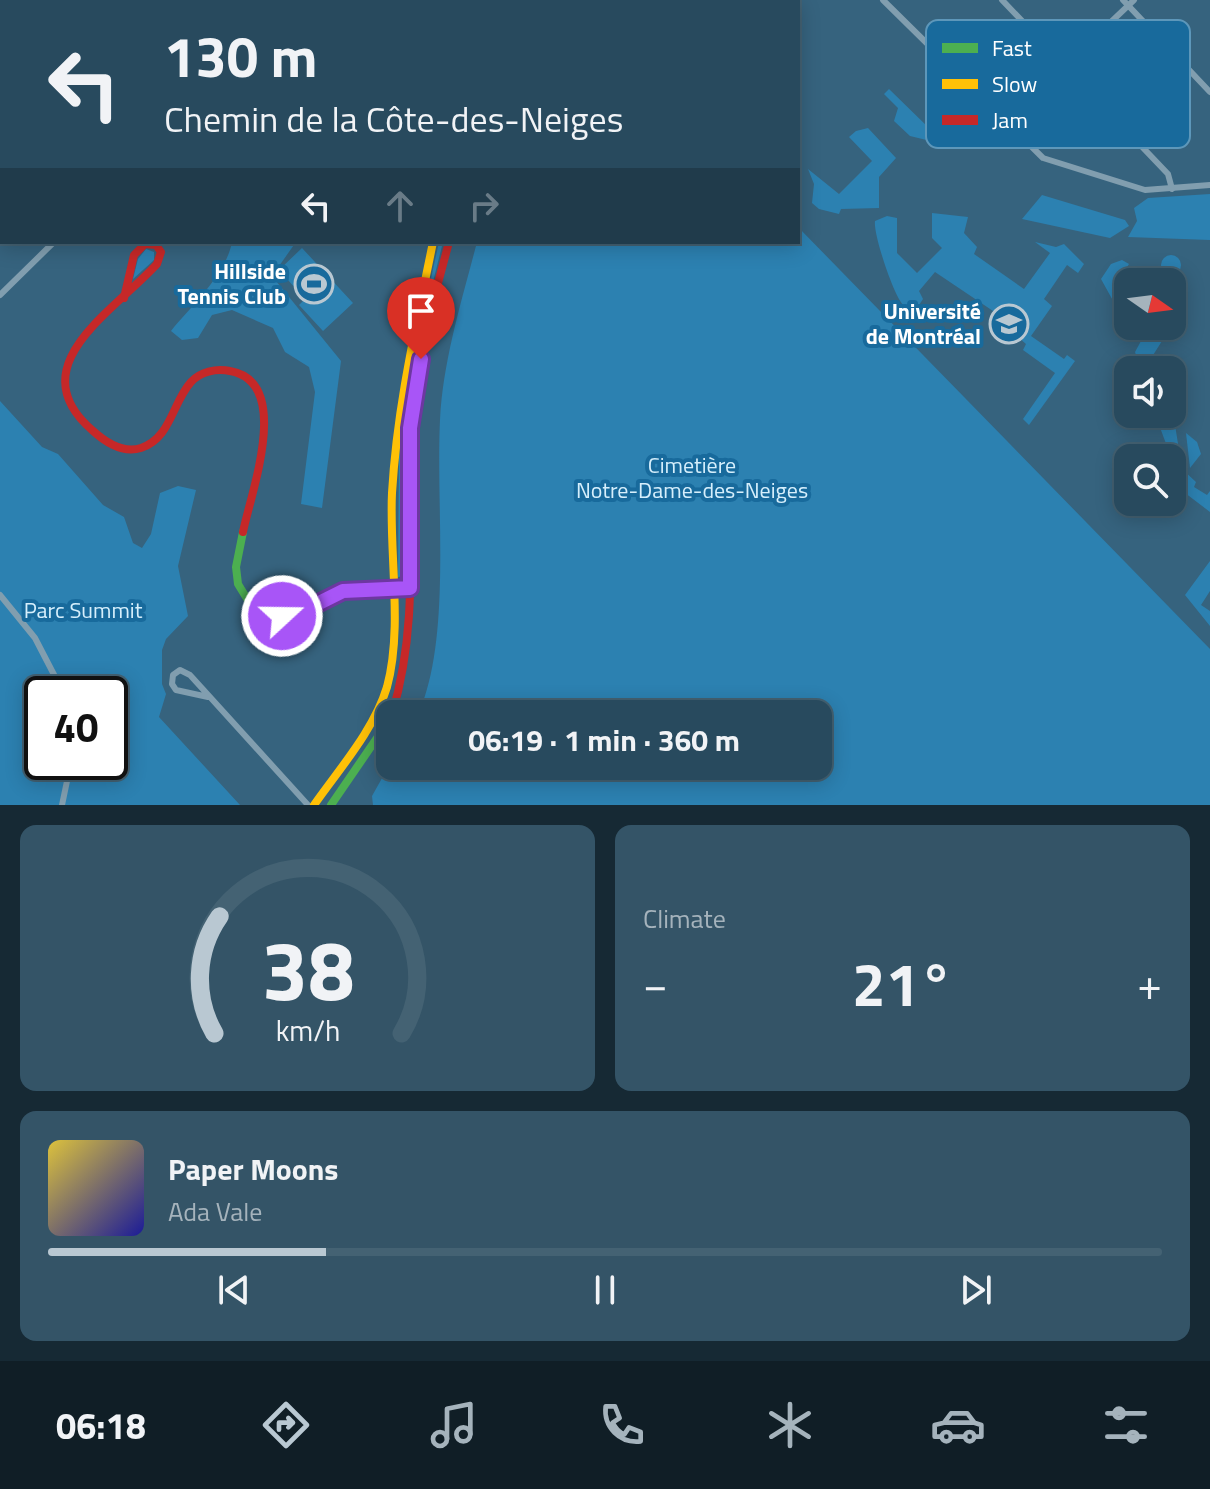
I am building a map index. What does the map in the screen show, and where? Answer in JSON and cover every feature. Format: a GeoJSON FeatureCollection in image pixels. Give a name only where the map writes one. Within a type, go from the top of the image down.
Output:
{"type":"FeatureCollection","features":[{"type":"Feature","properties":{"kind":"main road"},"geometry":{"type":"LineString","coordinates":[[124,298],[136,252],[145,244],[155,244],[161,252],[159,261],[65,361],[63,390],[80,419],[109,444],[123,449],[140,448],[156,440],[166,429],[180,393],[192,379],[217,370],[242,375],[256,387],[266,411],[236,563],[238,584],[244,596],[265,613],[287,616],[343,591],[410,588]]}},
{"type":"Feature","properties":{"kind":"main road"},"geometry":{"type":"LineString","coordinates":[[311,805],[368,728],[382,703],[392,654],[392,507],[397,417],[433,244]]}},
{"type":"Feature","properties":{"kind":"main road"},"geometry":{"type":"LineString","coordinates":[[395,700],[406,657],[410,588],[412,409],[449,244]]}},
{"type":"Feature","properties":{"kind":"main road"},"geometry":{"type":"LineString","coordinates":[[331,805],[376,739]]}},
{"type":"Feature","properties":{"kind":"street"},"geometry":{"type":"LineString","coordinates":[[883,0],[926,43]]}},
{"type":"Feature","properties":{"kind":"street"},"geometry":{"type":"LineString","coordinates":[[1002,0],[1021,20]]}},
{"type":"Feature","properties":{"kind":"street"},"geometry":{"type":"LineString","coordinates":[[1110,20],[1128,2],[1144,20]]}},
{"type":"Feature","properties":{"kind":"street"},"geometry":{"type":"LineString","coordinates":[[1190,70],[1210,92]]}},
{"type":"Feature","properties":{"kind":"street"},"geometry":{"type":"LineString","coordinates":[[1035,148],[1049,161],[1141,189],[1210,185]]}},
{"type":"Feature","properties":{"kind":"street"},"geometry":{"type":"LineString","coordinates":[[1143,148],[1168,174],[1172,189]]}},
{"type":"Feature","properties":{"kind":"street"},"geometry":{"type":"LineString","coordinates":[[0,295],[52,244]]}},
{"type":"Feature","properties":{"kind":"street"},"geometry":{"type":"LineString","coordinates":[[0,595],[35,638],[55,676]]}},
{"type":"Feature","properties":{"kind":"street"},"geometry":{"type":"LineString","coordinates":[[208,697],[176,690],[172,684],[173,675],[178,670],[185,671],[311,805]]}},
{"type":"Feature","properties":{"kind":"street"},"geometry":{"type":"LineString","coordinates":[[62,805],[67,780]]}},
{"type":"Feature","properties":{"kind":"green space"},"geometry":{"type":"Polygon","coordinates":[[[889,89],[926,125],[926,140],[910,136],[894,121],[898,108],[884,94],[889,89]]]}},
{"type":"Feature","properties":{"kind":"green space"},"geometry":{"type":"Polygon","coordinates":[[[868,128],[896,158],[879,177],[879,208],[841,209],[839,214],[819,209],[812,203],[814,184],[808,169],[839,194],[872,161],[849,137],[856,131],[868,128]]]}},
{"type":"Feature","properties":{"kind":"green space"},"geometry":{"type":"Polygon","coordinates":[[[1210,194],[1210,240],[1128,237],[1137,221],[1134,208],[1148,198],[1210,194]]]}},
{"type":"Feature","properties":{"kind":"green space"},"geometry":{"type":"Polygon","coordinates":[[[1042,195],[1125,220],[1129,226],[1110,238],[1022,219],[1042,195]]]}},
{"type":"Feature","properties":{"kind":"green space"},"geometry":{"type":"Polygon","coordinates":[[[932,213],[968,217],[964,233],[977,247],[974,254],[1024,289],[1050,253],[1035,242],[1056,247],[1064,244],[1084,264],[1078,273],[1067,265],[1044,299],[1052,306],[1031,336],[1064,359],[1067,355],[1075,361],[1029,425],[1023,419],[1055,373],[1023,350],[1026,344],[1018,337],[1022,330],[1009,320],[1006,323],[1000,316],[996,322],[992,320],[996,313],[935,272],[919,291],[923,299],[919,305],[904,306],[895,291],[881,251],[875,221],[887,216],[897,218],[897,253],[917,273],[942,248],[932,238],[932,213]]]}},
{"type":"Feature","properties":{"kind":"green space","name":"Cimetière Notre-Dame-des-Neiges"},"geometry":{"type":"Polygon","coordinates":[[[800,229],[1210,649],[1210,805],[373,805],[372,796],[381,780],[832,780],[832,700],[425,700],[437,635],[440,420],[445,375],[476,244],[800,244],[800,229]]]}},
{"type":"Feature","properties":{"kind":"green space"},"geometry":{"type":"Polygon","coordinates":[[[231,244],[295,244],[272,276],[341,361],[322,508],[301,504],[315,392],[309,367],[285,352],[273,328],[232,310],[212,315],[198,338],[182,340],[171,331],[198,301],[231,244]]]}},
{"type":"Feature","properties":{"kind":"green space"},"geometry":{"type":"Polygon","coordinates":[[[439,244],[442,244],[412,365],[439,244]]]}},
{"type":"Feature","properties":{"kind":"green space","name":"Hillside Tennis Club"},"geometry":{"type":"Polygon","coordinates":[[[302,248],[353,303],[323,331],[299,305],[305,299],[279,270],[302,248]]]}},
{"type":"Feature","properties":{"kind":"green space"},"geometry":{"type":"Polygon","coordinates":[[[146,249],[154,252],[154,260],[133,279],[138,259],[146,249]]]}},
{"type":"Feature","properties":{"kind":"green space"},"geometry":{"type":"Polygon","coordinates":[[[1167,256],[1175,256],[1180,261],[1180,268],[1162,268],[1162,261],[1167,256]]]}},
{"type":"Feature","properties":{"kind":"green space"},"geometry":{"type":"Polygon","coordinates":[[[1122,260],[1129,264],[1126,268],[1114,268],[1114,302],[1101,279],[1111,264],[1122,260]]]}},
{"type":"Feature","properties":{"kind":"green space"},"geometry":{"type":"Polygon","coordinates":[[[1141,341],[1162,341],[1152,356],[1136,356],[1135,352],[1141,341]]]}},
{"type":"Feature","properties":{"kind":"green space"},"geometry":{"type":"Polygon","coordinates":[[[411,366],[405,426],[404,576],[398,577],[399,457],[411,366]]]}},
{"type":"Feature","properties":{"kind":"green space","name":"Parc Summit"},"geometry":{"type":"Polygon","coordinates":[[[0,401],[42,447],[58,454],[103,505],[124,517],[133,543],[142,548],[151,534],[160,493],[178,486],[196,490],[178,566],[188,616],[166,639],[162,650],[162,684],[166,694],[159,717],[240,805],[0,805],[0,401]]]}},
{"type":"Feature","properties":{"kind":"green space"},"geometry":{"type":"Polygon","coordinates":[[[1160,428],[1176,428],[1178,444],[1166,444],[1160,428]]]}},
{"type":"Feature","properties":{"kind":"green space"},"geometry":{"type":"Polygon","coordinates":[[[1186,433],[1197,442],[1201,454],[1190,468],[1186,433]]]}},
{"type":"Feature","properties":{"kind":"green space"},"geometry":{"type":"Polygon","coordinates":[[[1186,473],[1196,482],[1194,487],[1207,495],[1210,491],[1210,512],[1186,494],[1186,473]]]}},
{"type":"Feature","properties":{"kind":"green space"},"geometry":{"type":"Polygon","coordinates":[[[1210,561],[1210,591],[1201,605],[1210,611],[1210,626],[1185,595],[1210,561]]]}},
{"type":"Feature","properties":{"kind":"traffic: fast"},"geometry":{"type":"LineString","coordinates":[[243,532],[236,567],[238,584],[249,602],[266,613],[289,614],[355,588],[410,588]]}},
{"type":"Feature","properties":{"kind":"traffic: fast"},"geometry":{"type":"LineString","coordinates":[[331,805],[376,739]]}},
{"type":"Feature","properties":{"kind":"traffic: slow"},"geometry":{"type":"LineString","coordinates":[[314,805],[374,718],[387,687],[392,664],[394,461],[408,367],[433,244]]}},
{"type":"Feature","properties":{"kind":"traffic: jam"},"geometry":{"type":"LineString","coordinates":[[124,298],[134,255],[145,244],[156,245],[161,252],[157,264],[139,282],[118,301],[98,321],[69,362],[65,384],[72,406],[102,439],[121,448],[141,448],[159,436],[185,390],[199,376],[225,370],[249,379],[260,395],[264,416],[259,466],[243,532]]}},
{"type":"Feature","properties":{"kind":"traffic: jam"},"geometry":{"type":"LineString","coordinates":[[396,700],[409,607],[413,404],[425,334],[448,244]]}},
{"type":"Feature","properties":{"kind":"place","name":"Hillside Tennis Club"},"geometry":{"type":"Point","coordinates":[314,284]}},
{"type":"Feature","properties":{"kind":"place","name":"Université de Montréal"},"geometry":{"type":"Point","coordinates":[1009,324]}},
{"type":"Feature","properties":{"kind":"route"},"geometry":{"type":"LineString","coordinates":[[282,616],[301,612],[343,591],[410,588],[410,428],[421,359]]}}]}
